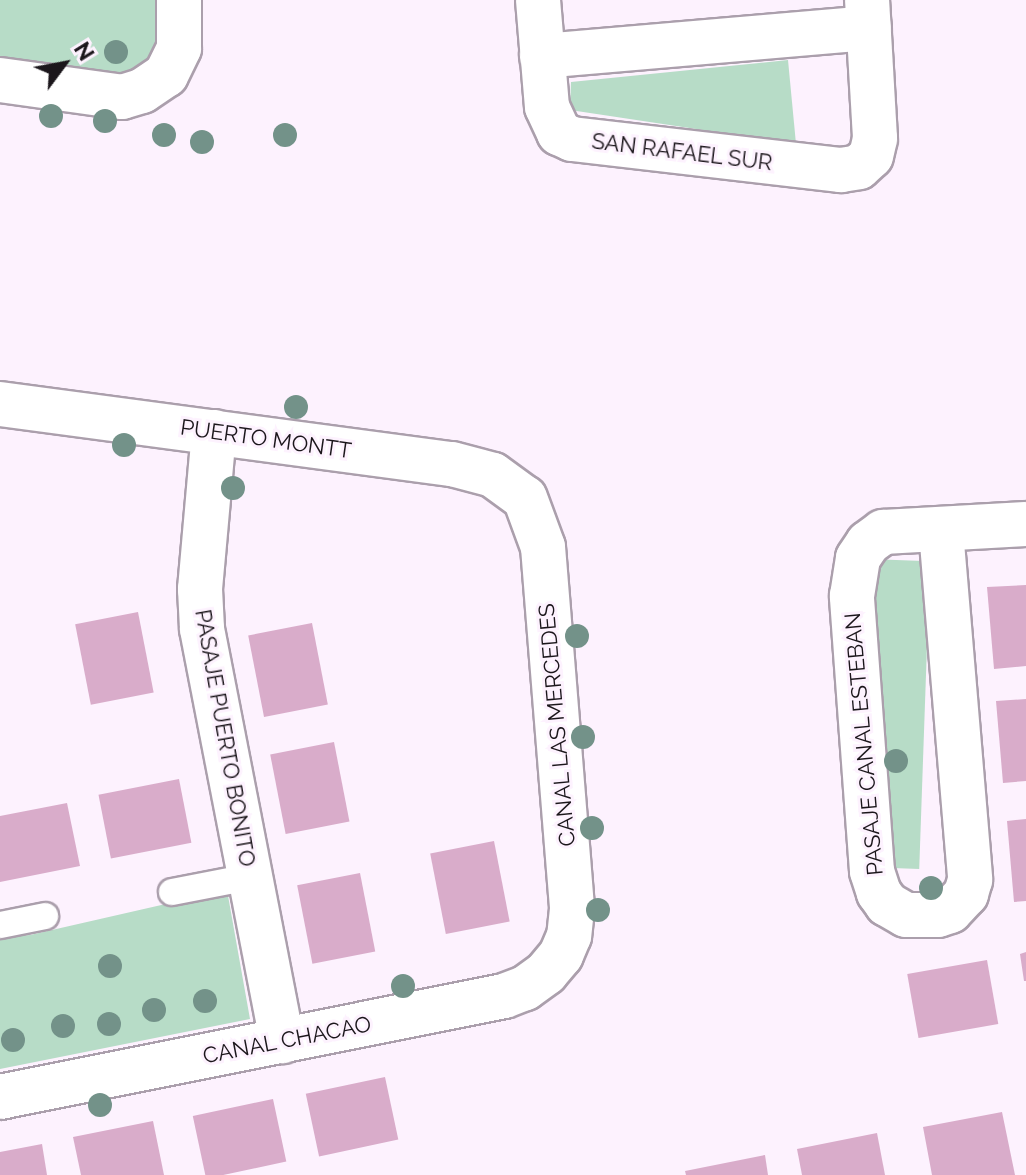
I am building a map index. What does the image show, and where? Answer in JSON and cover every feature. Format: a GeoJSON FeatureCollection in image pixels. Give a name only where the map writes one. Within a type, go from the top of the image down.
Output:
{"type":"FeatureCollection","features":[{"type":"Feature","properties":{"kind":"street"},"geometry":{"type":"LineString","coordinates":[[0,80],[122,97],[142,91],[166,75],[179,48],[179,0]]}},
{"type":"Feature","properties":{"kind":"street","name":"SAN RAFAEL SUR"},"geometry":{"type":"LineString","coordinates":[[538,0],[542,56],[552,121],[559,133],[572,139],[841,170],[859,167],[871,156],[875,138],[868,14]]}},
{"type":"Feature","properties":{"kind":"street"},"geometry":{"type":"LineString","coordinates":[[542,56],[868,14]]}},
{"type":"Feature","properties":{"kind":"street","name":"PUERTO MONTT"},"geometry":{"type":"LineString","coordinates":[[0,404],[452,464],[493,475],[525,498]]}},
{"type":"Feature","properties":{"kind":"street","name":"PASAJE PUERTO BONITO"},"geometry":{"type":"LineString","coordinates":[[214,432],[200,589],[202,629],[282,1041]]}},
{"type":"Feature","properties":{"kind":"street","name":"CANAL LAS MERCEDES"},"geometry":{"type":"LineString","coordinates":[[525,498],[534,518],[544,563],[572,909],[569,936],[561,955]]}},
{"type":"Feature","properties":{"kind":"street","name":"PASAJE CANAL ESTEBAN"},"geometry":{"type":"LineString","coordinates":[[941,531],[970,880],[959,904],[938,915],[906,915],[894,910],[879,893],[872,871],[852,577],[858,558],[868,543],[883,532],[1026,524]]}},
{"type":"Feature","properties":{"kind":"street","name":"CANAL CHACAO"},"geometry":{"type":"LineString","coordinates":[[0,1097],[504,996],[525,988],[546,973],[561,955]]}},
{"type":"Feature","properties":{"kind":"lane"},"geometry":{"type":"LineString","coordinates":[[172,892],[250,877]]}},
{"type":"Feature","properties":{"kind":"lane"},"geometry":{"type":"LineString","coordinates":[[0,925],[45,916]]}},
{"type":"Feature","properties":{"kind":"green space"},"geometry":{"type":"Polygon","coordinates":[[[0,0],[163,0],[164,44],[139,75],[0,72],[0,0]]]}},
{"type":"Feature","properties":{"kind":"green space"},"geometry":{"type":"Polygon","coordinates":[[[788,60],[796,144],[570,110],[571,82],[788,60]]]}},
{"type":"Feature","properties":{"kind":"green space"},"geometry":{"type":"Polygon","coordinates":[[[869,559],[930,561],[919,869],[858,867],[869,559]]]}},
{"type":"Feature","properties":{"kind":"green space"},"geometry":{"type":"Polygon","coordinates":[[[227,890],[250,1019],[0,1069],[0,937],[30,935],[227,890]]]}},
{"type":"Feature","properties":{"kind":"building"},"geometry":{"type":"Polygon","coordinates":[[[1026,585],[1026,666],[994,669],[987,587],[1026,585]]]}},
{"type":"Feature","properties":{"kind":"building"},"geometry":{"type":"Polygon","coordinates":[[[138,612],[154,692],[91,705],[75,624],[138,612]]]}},
{"type":"Feature","properties":{"kind":"building"},"geometry":{"type":"Polygon","coordinates":[[[312,623],[328,704],[264,717],[248,635],[312,623]]]}},
{"type":"Feature","properties":{"kind":"building"},"geometry":{"type":"Polygon","coordinates":[[[1026,699],[1026,781],[1003,783],[996,701],[1026,699]]]}},
{"type":"Feature","properties":{"kind":"building"},"geometry":{"type":"Polygon","coordinates":[[[334,742],[349,822],[286,834],[270,754],[334,742]]]}},
{"type":"Feature","properties":{"kind":"building"},"geometry":{"type":"Polygon","coordinates":[[[179,779],[191,843],[111,858],[99,795],[179,779]]]}},
{"type":"Feature","properties":{"kind":"building"},"geometry":{"type":"Polygon","coordinates":[[[67,803],[80,866],[0,882],[0,816],[67,803]]]}},
{"type":"Feature","properties":{"kind":"building"},"geometry":{"type":"Polygon","coordinates":[[[1026,819],[1026,901],[1014,902],[1007,821],[1026,819]]]}},
{"type":"Feature","properties":{"kind":"building"},"geometry":{"type":"Polygon","coordinates":[[[494,841],[510,921],[446,934],[430,853],[494,841]]]}},
{"type":"Feature","properties":{"kind":"building"},"geometry":{"type":"Polygon","coordinates":[[[360,873],[375,952],[312,964],[297,885],[360,873]]]}},
{"type":"Feature","properties":{"kind":"building"},"geometry":{"type":"Polygon","coordinates":[[[1026,952],[1026,981],[1024,981],[1020,954],[1026,952]]]}},
{"type":"Feature","properties":{"kind":"building"},"geometry":{"type":"Polygon","coordinates":[[[987,960],[998,1024],[919,1038],[907,974],[987,960]]]}},
{"type":"Feature","properties":{"kind":"building"},"geometry":{"type":"Polygon","coordinates":[[[385,1077],[398,1140],[319,1156],[306,1094],[385,1077]]]}},
{"type":"Feature","properties":{"kind":"building"},"geometry":{"type":"Polygon","coordinates":[[[273,1099],[286,1162],[223,1175],[205,1175],[193,1116],[273,1099]]]}},
{"type":"Feature","properties":{"kind":"building"},"geometry":{"type":"Polygon","coordinates":[[[1002,1112],[1015,1175],[932,1175],[923,1127],[1002,1112]]]}},
{"type":"Feature","properties":{"kind":"building"},"geometry":{"type":"Polygon","coordinates":[[[153,1121],[164,1175],[81,1175],[73,1137],[153,1121]]]}},
{"type":"Feature","properties":{"kind":"building"},"geometry":{"type":"Polygon","coordinates":[[[877,1133],[885,1175],[802,1175],[797,1149],[877,1133]]]}},
{"type":"Feature","properties":{"kind":"building"},"geometry":{"type":"Polygon","coordinates":[[[42,1144],[47,1175],[0,1175],[0,1152],[42,1144]]]}},
{"type":"Feature","properties":{"kind":"building"},"geometry":{"type":"Polygon","coordinates":[[[765,1155],[768,1175],[686,1175],[685,1171],[765,1155]]]}}]}
